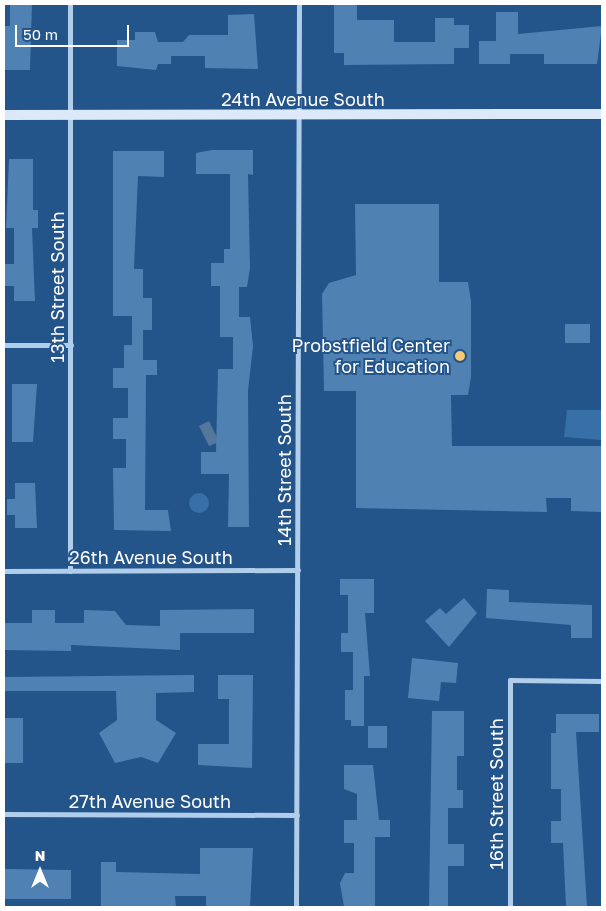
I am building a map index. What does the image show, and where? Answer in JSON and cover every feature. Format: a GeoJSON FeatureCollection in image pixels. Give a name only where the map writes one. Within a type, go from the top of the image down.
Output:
{"type":"FeatureCollection","features":[{"type":"Feature","properties":{"kind":"street","name":"13th Street South"},"geometry":{"type":"LineString","coordinates":[[70,4],[70,571]]}},
{"type":"Feature","properties":{"kind":"street","name":"14th Street South"},"geometry":{"type":"LineString","coordinates":[[296,907],[299,4]]}},
{"type":"Feature","properties":{"kind":"street","name":"24th Avenue South"},"geometry":{"type":"LineString","coordinates":[[4,115],[602,114]]}},
{"type":"Feature","properties":{"kind":"street"},"geometry":{"type":"LineString","coordinates":[[4,345],[71,345]]}},
{"type":"Feature","properties":{"kind":"street","name":"26th Avenue South"},"geometry":{"type":"LineString","coordinates":[[4,571],[298,570]]}},
{"type":"Feature","properties":{"kind":"street","name":"16th Street South"},"geometry":{"type":"LineString","coordinates":[[510,907],[510,680],[602,681]]}},
{"type":"Feature","properties":{"kind":"street","name":"27th Avenue South"},"geometry":{"type":"LineString","coordinates":[[4,814],[297,815]]}},
{"type":"Feature","properties":{"kind":"shaded area"},"geometry":{"type":"Polygon","coordinates":[[[567,410],[602,410],[602,440],[564,437],[567,410]]]}},
{"type":"Feature","properties":{"kind":"shaded area"},"geometry":{"type":"Polygon","coordinates":[[[209,421],[219,442],[209,446],[199,426],[209,421]]]}},
{"type":"Feature","properties":{"kind":"shaded area"},"geometry":{"type":"Polygon","coordinates":[[[199,493],[206,496],[209,503],[206,510],[199,513],[192,510],[189,503],[192,496],[199,493]]]}},
{"type":"Feature","properties":{"kind":"building"},"geometry":{"type":"Polygon","coordinates":[[[10,4],[32,4],[30,70],[4,70],[4,26],[10,26],[10,4]]]}},
{"type":"Feature","properties":{"kind":"building"},"geometry":{"type":"Polygon","coordinates":[[[334,4],[357,4],[357,20],[394,20],[394,42],[435,42],[435,18],[454,18],[454,25],[469,25],[469,48],[454,48],[454,64],[344,65],[344,53],[334,53],[334,4]]]}},
{"type":"Feature","properties":{"kind":"building"},"geometry":{"type":"Polygon","coordinates":[[[496,12],[518,12],[518,34],[602,26],[597,64],[544,64],[544,54],[510,54],[510,64],[479,64],[479,41],[496,41],[496,12]]]}},
{"type":"Feature","properties":{"kind":"building"},"geometry":{"type":"Polygon","coordinates":[[[254,14],[258,69],[205,68],[205,56],[171,56],[171,64],[158,64],[156,70],[117,66],[117,40],[135,40],[135,32],[155,32],[158,42],[183,42],[189,35],[228,35],[228,15],[254,14]]]}},
{"type":"Feature","properties":{"kind":"building"},"geometry":{"type":"Polygon","coordinates":[[[212,150],[253,150],[253,175],[248,174],[250,268],[247,287],[239,287],[239,317],[250,317],[253,346],[248,391],[249,527],[228,527],[229,474],[201,474],[201,452],[216,452],[218,369],[233,369],[233,337],[220,337],[220,286],[211,286],[211,263],[224,263],[224,249],[230,249],[230,174],[196,174],[196,153],[212,150]]]}},
{"type":"Feature","properties":{"kind":"building"},"geometry":{"type":"Polygon","coordinates":[[[113,151],[164,151],[164,177],[138,176],[134,269],[143,269],[143,298],[152,298],[152,330],[143,330],[143,360],[157,360],[157,375],[146,375],[145,510],[168,510],[171,531],[114,530],[113,468],[126,468],[126,439],[113,439],[113,418],[128,418],[128,388],[113,388],[113,368],[124,368],[124,345],[132,345],[132,316],[113,316],[113,151]]]}},
{"type":"Feature","properties":{"kind":"building"},"geometry":{"type":"Polygon","coordinates":[[[9,159],[33,159],[33,210],[38,210],[38,228],[32,228],[35,301],[14,301],[14,286],[5,286],[5,264],[14,264],[14,228],[6,228],[9,159]]]}},
{"type":"Feature","properties":{"kind":"building"},"geometry":{"type":"Polygon","coordinates":[[[355,204],[439,204],[439,282],[468,282],[471,301],[471,377],[468,395],[451,395],[452,446],[602,446],[602,512],[571,511],[571,498],[546,498],[547,512],[356,508],[356,391],[324,391],[322,294],[329,283],[356,275],[355,204]]]}},
{"type":"Feature","properties":{"kind":"building"},"geometry":{"type":"Polygon","coordinates":[[[565,324],[590,324],[590,343],[565,343],[565,324]]]}},
{"type":"Feature","properties":{"kind":"building"},"geometry":{"type":"Polygon","coordinates":[[[12,384],[37,384],[33,442],[12,442],[12,384]]]}},
{"type":"Feature","properties":{"kind":"building"},"geometry":{"type":"Polygon","coordinates":[[[15,483],[35,483],[37,528],[15,528],[15,515],[7,515],[7,499],[15,499],[15,483]]]}},
{"type":"Feature","properties":{"kind":"building"},"geometry":{"type":"Polygon","coordinates":[[[340,579],[374,579],[374,613],[365,613],[370,676],[364,676],[364,726],[351,726],[351,720],[345,720],[345,690],[353,690],[353,652],[341,652],[341,633],[348,633],[348,595],[340,595],[340,579]]]}},
{"type":"Feature","properties":{"kind":"building"},"geometry":{"type":"Polygon","coordinates":[[[487,589],[509,590],[509,602],[592,605],[592,638],[571,638],[571,625],[486,618],[487,589]]]}},
{"type":"Feature","properties":{"kind":"building"},"geometry":{"type":"Polygon","coordinates":[[[464,598],[477,613],[449,647],[425,621],[440,608],[446,614],[464,598]]]}},
{"type":"Feature","properties":{"kind":"building"},"geometry":{"type":"Polygon","coordinates":[[[254,609],[254,633],[180,633],[180,650],[71,645],[71,651],[4,650],[4,623],[32,623],[32,610],[55,610],[55,623],[84,623],[84,610],[115,611],[126,625],[160,626],[160,610],[254,609]]]}},
{"type":"Feature","properties":{"kind":"building"},"geometry":{"type":"Polygon","coordinates":[[[412,658],[458,663],[456,683],[441,682],[439,701],[408,698],[412,658]]]}},
{"type":"Feature","properties":{"kind":"building"},"geometry":{"type":"Polygon","coordinates":[[[194,675],[194,692],[156,693],[156,720],[176,733],[158,763],[141,757],[115,763],[99,733],[117,720],[116,691],[4,691],[4,677],[194,675]]]}},
{"type":"Feature","properties":{"kind":"building"},"geometry":{"type":"Polygon","coordinates":[[[218,675],[253,675],[252,768],[198,765],[198,744],[229,744],[229,699],[218,699],[218,675]]]}},
{"type":"Feature","properties":{"kind":"building"},"geometry":{"type":"Polygon","coordinates":[[[432,711],[464,711],[464,756],[457,756],[457,790],[463,790],[463,808],[448,808],[448,844],[464,844],[464,866],[448,866],[448,907],[429,907],[432,711]]]}},
{"type":"Feature","properties":{"kind":"building"},"geometry":{"type":"Polygon","coordinates":[[[556,714],[599,714],[599,732],[576,732],[587,907],[566,907],[563,843],[551,843],[551,821],[561,821],[561,789],[551,789],[551,733],[556,733],[556,714]]]}},
{"type":"Feature","properties":{"kind":"building"},"geometry":{"type":"Polygon","coordinates":[[[4,718],[23,718],[23,763],[4,763],[4,718]]]}},
{"type":"Feature","properties":{"kind":"building"},"geometry":{"type":"Polygon","coordinates":[[[368,726],[387,726],[387,748],[368,748],[368,726]]]}},
{"type":"Feature","properties":{"kind":"building"},"geometry":{"type":"Polygon","coordinates":[[[344,765],[373,765],[379,820],[390,820],[390,837],[375,837],[375,907],[344,907],[340,883],[345,873],[354,873],[354,843],[344,843],[344,820],[357,820],[357,794],[344,789],[344,765]]]}},
{"type":"Feature","properties":{"kind":"building"},"geometry":{"type":"Polygon","coordinates":[[[200,848],[253,848],[250,907],[206,907],[206,896],[175,896],[176,907],[101,907],[101,862],[116,862],[116,872],[200,874],[200,848]]]}},
{"type":"Feature","properties":{"kind":"building"},"geometry":{"type":"Polygon","coordinates":[[[4,869],[71,870],[71,899],[4,899],[4,869]]]}},
{"type":"Feature","properties":{"kind":"place","name":"Probstfield Center for Education"},"geometry":{"type":"Point","coordinates":[460,356]}}]}
